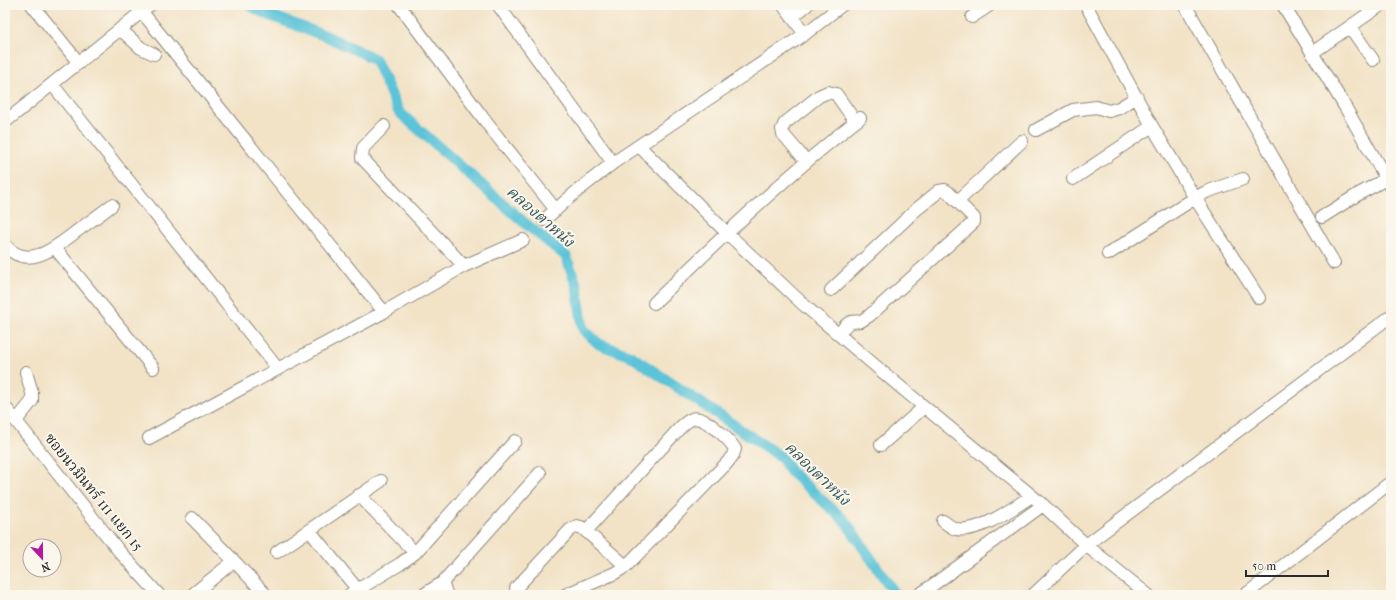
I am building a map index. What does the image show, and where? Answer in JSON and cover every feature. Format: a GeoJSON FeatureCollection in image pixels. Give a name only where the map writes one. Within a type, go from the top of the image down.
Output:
{"type":"FeatureCollection","features":[{"type":"Feature","properties":{"kind":"street"},"geometry":{"type":"LineString","coordinates":[[400,5],[489,126],[556,210]]}},
{"type":"Feature","properties":{"kind":"street"},"geometry":{"type":"LineString","coordinates":[[498,5],[613,163]]}},
{"type":"Feature","properties":{"kind":"street"},"geometry":{"type":"LineString","coordinates":[[783,5],[805,34]]}},
{"type":"Feature","properties":{"kind":"street"},"geometry":{"type":"LineString","coordinates":[[792,16],[807,5]]}},
{"type":"Feature","properties":{"kind":"street"},"geometry":{"type":"LineString","coordinates":[[544,220],[613,163],[805,34],[842,5]]}},
{"type":"Feature","properties":{"kind":"street"},"geometry":{"type":"LineString","coordinates":[[972,17],[990,5]]}},
{"type":"Feature","properties":{"kind":"street"},"geometry":{"type":"LineString","coordinates":[[1086,5],[1152,126],[1195,198],[1259,298]]}},
{"type":"Feature","properties":{"kind":"street"},"geometry":{"type":"LineString","coordinates":[[1185,5],[1334,263]]}},
{"type":"Feature","properties":{"kind":"street"},"geometry":{"type":"LineString","coordinates":[[1283,5],[1344,104],[1389,183],[1357,195],[1322,217]]}},
{"type":"Feature","properties":{"kind":"street"},"geometry":{"type":"LineString","coordinates":[[1312,53],[1381,5]]}},
{"type":"Feature","properties":{"kind":"street"},"geometry":{"type":"LineString","coordinates":[[36,6],[79,63]]}},
{"type":"Feature","properties":{"kind":"street"},"geometry":{"type":"LineString","coordinates":[[6,120],[146,9],[384,312]]}},
{"type":"Feature","properties":{"kind":"street"},"geometry":{"type":"LineString","coordinates":[[1350,27],[1373,60]]}},
{"type":"Feature","properties":{"kind":"street"},"geometry":{"type":"LineString","coordinates":[[120,29],[141,48],[154,54]]}},
{"type":"Feature","properties":{"kind":"street"},"geometry":{"type":"LineString","coordinates":[[52,84],[278,369]]}},
{"type":"Feature","properties":{"kind":"street"},"geometry":{"type":"LineString","coordinates":[[654,303],[727,233],[806,162],[857,120],[836,94],[828,92],[819,96],[785,123],[782,129],[783,134],[806,162]]}},
{"type":"Feature","properties":{"kind":"street"},"geometry":{"type":"LineString","coordinates":[[1036,130],[1073,110],[1096,107],[1109,111],[1119,108],[1137,97]]}},
{"type":"Feature","properties":{"kind":"street"},"geometry":{"type":"LineString","coordinates":[[384,126],[363,148],[362,158],[464,266]]}},
{"type":"Feature","properties":{"kind":"street"},"geometry":{"type":"LineString","coordinates":[[1073,179],[1152,126]]}},
{"type":"Feature","properties":{"kind":"street"},"geometry":{"type":"LineString","coordinates":[[958,201],[1022,141]]}},
{"type":"Feature","properties":{"kind":"street"},"geometry":{"type":"LineString","coordinates":[[639,146],[727,233],[805,306],[1043,505],[1086,545],[1148,595]]}},
{"type":"Feature","properties":{"kind":"street"},"geometry":{"type":"LineString","coordinates":[[1108,254],[1195,198],[1206,192],[1244,179]]}},
{"type":"Feature","properties":{"kind":"street"},"geometry":{"type":"LineString","coordinates":[[831,290],[917,209],[939,191],[945,190],[948,192],[974,218],[974,222],[869,316],[861,321],[851,322],[846,325],[839,334]]}},
{"type":"Feature","properties":{"kind":"street"},"geometry":{"type":"LineString","coordinates":[[5,244],[10,250],[18,255],[29,256],[46,253],[55,248],[112,205]]}},
{"type":"Feature","properties":{"kind":"street"},"geometry":{"type":"LineString","coordinates":[[149,438],[384,312],[464,266],[523,240]]}},
{"type":"Feature","properties":{"kind":"street"},"geometry":{"type":"LineString","coordinates":[[55,248],[153,368]]}},
{"type":"Feature","properties":{"kind":"street"},"geometry":{"type":"LineString","coordinates":[[1033,595],[1086,545],[1391,316]]}},
{"type":"Feature","properties":{"kind":"street"},"geometry":{"type":"LineString","coordinates":[[16,421],[32,401],[32,393],[26,372]]}},
{"type":"Feature","properties":{"kind":"street"},"geometry":{"type":"LineString","coordinates":[[881,444],[924,407]]}},
{"type":"Feature","properties":{"kind":"street","name":"ซอยนวมินทร์ 111 แยก 15"},"geometry":{"type":"LineString","coordinates":[[5,408],[119,551],[159,595]]}},
{"type":"Feature","properties":{"kind":"street"},"geometry":{"type":"LineString","coordinates":[[565,595],[615,573],[626,566],[727,463],[733,456],[735,449],[731,443],[707,422],[698,418],[692,419],[685,423],[677,431],[586,530]]}},
{"type":"Feature","properties":{"kind":"street"},"geometry":{"type":"LineString","coordinates":[[309,530],[354,592],[415,553],[515,441]]}},
{"type":"Feature","properties":{"kind":"street"},"geometry":{"type":"LineString","coordinates":[[423,595],[442,584],[540,473]]}},
{"type":"Feature","properties":{"kind":"street"},"geometry":{"type":"LineString","coordinates":[[277,552],[381,481]]}},
{"type":"Feature","properties":{"kind":"street"},"geometry":{"type":"LineString","coordinates":[[1245,595],[1391,482]]}},
{"type":"Feature","properties":{"kind":"street"},"geometry":{"type":"LineString","coordinates":[[359,495],[415,553]]}},
{"type":"Feature","properties":{"kind":"street"},"geometry":{"type":"LineString","coordinates":[[943,521],[954,528],[965,530],[995,519],[1032,496]]}},
{"type":"Feature","properties":{"kind":"street"},"geometry":{"type":"LineString","coordinates":[[919,595],[1043,505]]}},
{"type":"Feature","properties":{"kind":"street"},"geometry":{"type":"LineString","coordinates":[[192,518],[266,595]]}},
{"type":"Feature","properties":{"kind":"street"},"geometry":{"type":"LineString","coordinates":[[516,588],[570,530],[577,526],[586,530],[626,566]]}},
{"type":"Feature","properties":{"kind":"street"},"geometry":{"type":"LineString","coordinates":[[192,595],[234,561]]}},
{"type":"Feature","properties":{"kind":"street"},"geometry":{"type":"LineString","coordinates":[[442,584],[447,595]]}},
{"type":"Feature","properties":{"kind":"waterway","name":"คลองตาหนัง"},"geometry":{"type":"LineString","coordinates":[[249,5],[266,14],[326,36],[375,59],[399,112],[527,225],[566,256],[577,287],[583,329],[599,344],[631,356],[781,457],[791,472],[845,521],[896,595]]}}]}
